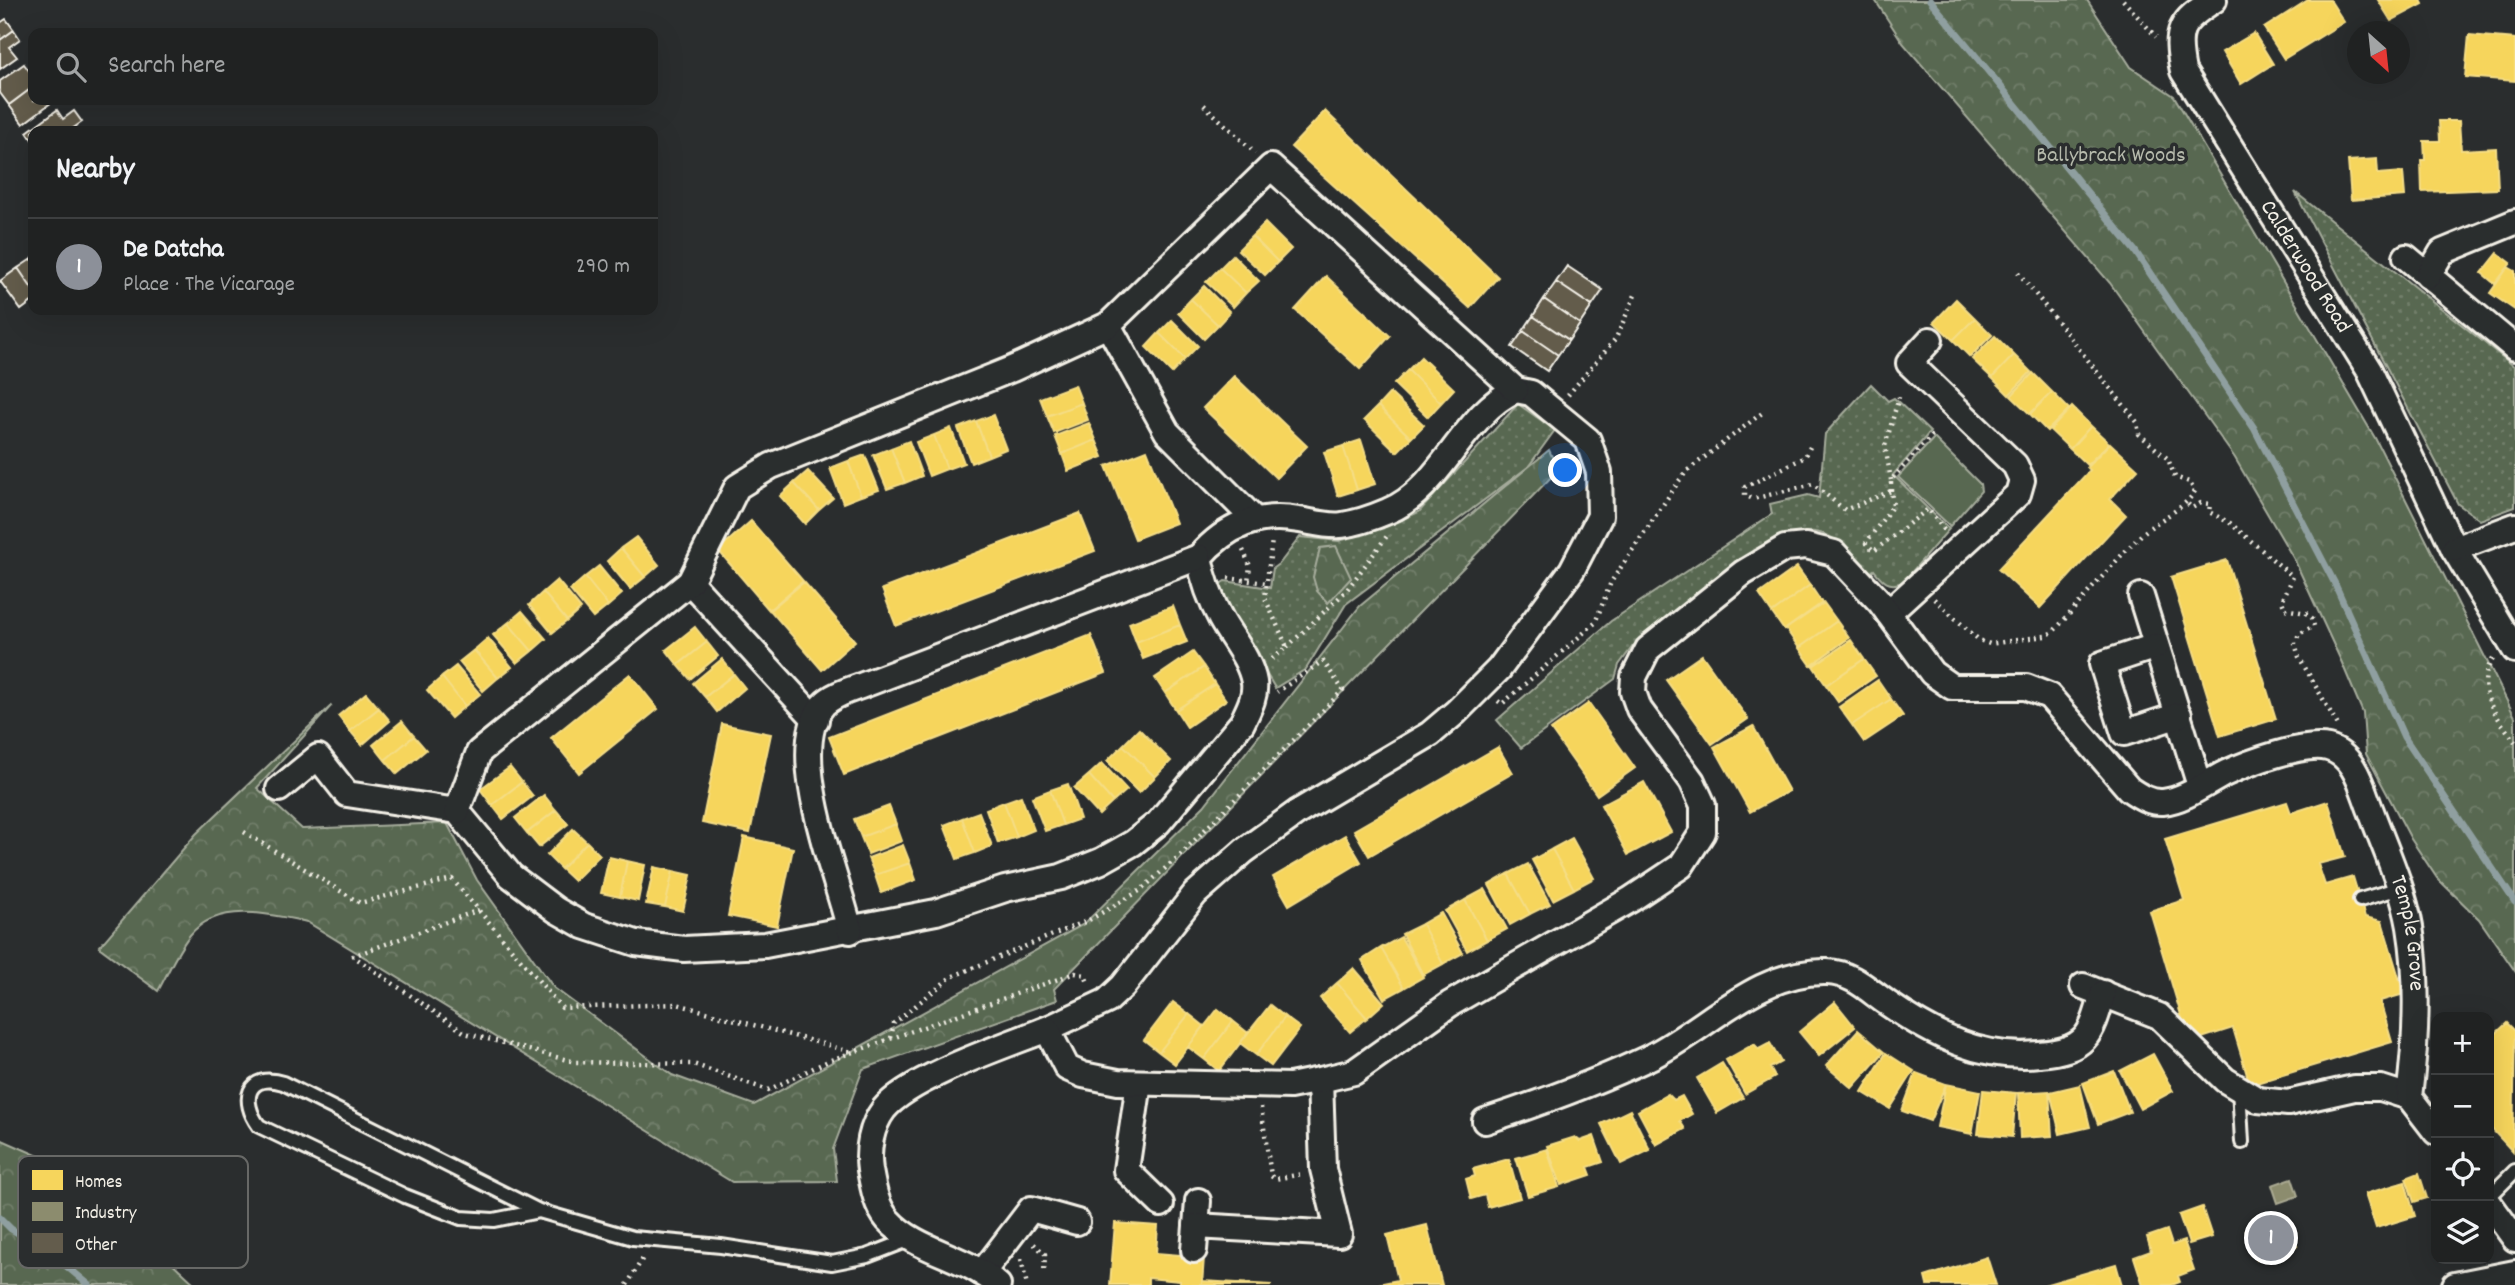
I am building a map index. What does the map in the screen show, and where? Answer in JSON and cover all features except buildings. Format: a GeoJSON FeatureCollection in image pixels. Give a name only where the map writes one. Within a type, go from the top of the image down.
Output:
{"type":"FeatureCollection","features":[{"type":"Feature","properties":{"kind":"street","name":"Calderwood Road"},"geometry":{"type":"LineString","coordinates":[[2214,0],[2188,16],[2176,39],[2183,71],[2370,370],[2454,549],[2514,648]]}},
{"type":"Feature","properties":{"kind":"street"},"geometry":{"type":"LineString","coordinates":[[457,811],[479,752],[690,582],[737,487],[771,466],[1012,369],[1108,325],[1271,167],[1516,390],[1531,393],[1588,440],[1599,472],[1600,516],[1572,570],[1499,669],[1430,734],[1298,813],[1244,851],[1195,894],[1123,986],[1107,1001],[923,1082],[884,1109],[871,1135],[869,1157],[873,1192],[887,1219],[911,1238],[990,1279],[1031,1209],[1077,1222]]}},
{"type":"Feature","properties":{"kind":"street"},"geometry":{"type":"LineString","coordinates":[[2428,276],[2442,252],[2515,222]]}},
{"type":"Feature","properties":{"kind":"street"},"geometry":{"type":"LineString","coordinates":[[2406,257],[2515,348]]}},
{"type":"Feature","properties":{"kind":"street"},"geometry":{"type":"LineString","coordinates":[[1108,325],[1167,432],[1264,524]]}},
{"type":"Feature","properties":{"kind":"street"},"geometry":{"type":"LineString","coordinates":[[1888,613],[2018,494],[2022,480],[2015,465],[1909,363],[1930,340]]}},
{"type":"Feature","properties":{"kind":"street"},"geometry":{"type":"LineString","coordinates":[[850,931],[809,786],[808,765],[816,720],[823,705],[835,697],[1199,557],[1213,542],[1264,524],[1273,516],[1340,526],[1392,510],[1413,495],[1492,407],[1516,390]]}},
{"type":"Feature","properties":{"kind":"street"},"geometry":{"type":"LineString","coordinates":[[2454,549],[2515,526]]}},
{"type":"Feature","properties":{"kind":"street"},"geometry":{"type":"LineString","coordinates":[[1047,1029],[1067,1068],[1083,1076],[1139,1083],[1290,1086],[1320,1080],[1353,1072],[1450,1004],[1630,900],[1681,866],[1703,832],[1703,805],[1692,780],[1639,709],[1633,692],[1634,677],[1648,649],[1743,573],[1785,548],[1806,547],[1834,553],[1888,613],[1932,673],[1952,687],[2026,687],[2049,696],[2129,789],[2145,799],[2162,802],[2182,797],[2200,786],[2141,596]]}},
{"type":"Feature","properties":{"kind":"street"},"geometry":{"type":"LineString","coordinates":[[279,789],[318,757],[347,794],[457,811],[511,876],[534,895],[584,926],[636,943],[684,949],[765,945],[850,931],[936,912],[1004,889],[1061,877],[1101,861],[1133,842],[1158,823],[1242,723],[1254,692],[1249,666],[1219,615],[1202,573],[1199,557]]}},
{"type":"Feature","properties":{"kind":"street"},"geometry":{"type":"LineString","coordinates":[[690,582],[816,720]]}},
{"type":"Feature","properties":{"kind":"street"},"geometry":{"type":"LineString","coordinates":[[2157,646],[2102,664],[2124,733],[2179,715]]}},
{"type":"Feature","properties":{"kind":"street","name":"Temple Grove"},"geometry":{"type":"LineString","coordinates":[[2200,786],[2229,772],[2305,747],[2328,748],[2344,756],[2357,776],[2400,888],[2410,928],[2414,1011],[2409,1097]]}},
{"type":"Feature","properties":{"kind":"street"},"geometry":{"type":"LineString","coordinates":[[1485,1121],[1567,1094],[1650,1057],[1764,986],[1796,975],[1828,972],[1854,978],[1932,1032],[1978,1051],[2024,1056],[2061,1052],[2084,1042],[2095,1024],[2093,990],[2159,1016],[2225,1080],[2258,1100],[2288,1103],[2354,1088],[2381,1087],[2409,1097],[2431,1126]]}},
{"type":"Feature","properties":{"kind":"street"},"geometry":{"type":"LineString","coordinates":[[1196,1226],[1339,1234],[1323,1169],[1320,1080]]}},
{"type":"Feature","properties":{"kind":"street"},"geometry":{"type":"LineString","coordinates":[[1139,1083],[1126,1170],[1161,1204]]}},
{"type":"Feature","properties":{"kind":"street"},"geometry":{"type":"LineString","coordinates":[[2494,1210],[2515,1239]]}},
{"type":"Feature","properties":{"kind":"street"},"geometry":{"type":"LineString","coordinates":[[2455,1285],[2515,1273]]}},
{"type":"Feature","properties":{"kind":"lane"},"geometry":{"type":"LineString","coordinates":[[2360,900],[2400,888]]}},
{"type":"Feature","properties":{"kind":"lane"},"geometry":{"type":"LineString","coordinates":[[539,1210],[477,1221],[405,1196],[259,1126],[248,1108],[249,1091],[258,1081],[268,1078],[283,1083],[539,1210],[633,1238],[832,1263],[867,1256],[911,1238]]}},
{"type":"Feature","properties":{"kind":"lane"},"geometry":{"type":"LineString","coordinates":[[2239,1088],[2242,1142]]}},
{"type":"Feature","properties":{"kind":"lane"},"geometry":{"type":"LineString","coordinates":[[2494,1192],[2515,1171]]}},
{"type":"Feature","properties":{"kind":"path"},"geometry":{"type":"LineString","coordinates":[[2123,0],[2183,71]]}},
{"type":"Feature","properties":{"kind":"path"},"geometry":{"type":"LineString","coordinates":[[1204,105],[1271,167]]}},
{"type":"Feature","properties":{"kind":"path"},"geometry":{"type":"LineString","coordinates":[[1931,596],[1979,640],[1990,644],[2045,635],[2060,624],[2143,533],[2165,514],[2187,503],[2195,491],[2189,482],[2175,477],[2168,459],[2139,434],[2137,422],[2018,272]]}},
{"type":"Feature","properties":{"kind":"path"},"geometry":{"type":"LineString","coordinates":[[1554,412],[1616,338],[1636,293]]}},
{"type":"Feature","properties":{"kind":"path"},"geometry":{"type":"LineString","coordinates":[[1899,397],[1885,446],[1893,505],[1866,543],[1874,551],[1928,509],[1948,536]]}},
{"type":"Feature","properties":{"kind":"path"},"geometry":{"type":"LineString","coordinates":[[1494,698],[1502,704],[1595,623],[1611,582],[1679,481],[1688,470],[1762,413]]}},
{"type":"Feature","properties":{"kind":"path"},"geometry":{"type":"LineString","coordinates":[[1891,480],[1935,432]]}},
{"type":"Feature","properties":{"kind":"path"},"geometry":{"type":"LineString","coordinates":[[1810,447],[1805,457],[1745,487],[1745,495],[1753,499],[1808,483],[1817,486],[1845,510],[1891,491]]}},
{"type":"Feature","properties":{"kind":"path"},"geometry":{"type":"LineString","coordinates":[[2187,503],[2192,508],[2201,503],[2210,504],[2209,512],[2230,523],[2293,577],[2281,601],[2285,609],[2306,613],[2312,618],[2314,626],[2299,634],[2295,643],[2299,657],[2339,728],[2338,736]]}},
{"type":"Feature","properties":{"kind":"path"},"geometry":{"type":"LineString","coordinates":[[1264,524],[1265,598],[1287,647]]}},
{"type":"Feature","properties":{"kind":"path"},"geometry":{"type":"LineString","coordinates":[[1265,665],[1346,591],[1393,525]]}},
{"type":"Feature","properties":{"kind":"path"},"geometry":{"type":"LineString","coordinates":[[1240,543],[1250,566],[1248,581]]}},
{"type":"Feature","properties":{"kind":"path"},"geometry":{"type":"LineString","coordinates":[[1221,577],[1266,583]]}},
{"type":"Feature","properties":{"kind":"path"},"geometry":{"type":"LineString","coordinates":[[2514,648],[2496,654],[2488,666],[2485,699],[2515,742]]}},
{"type":"Feature","properties":{"kind":"path"},"geometry":{"type":"LineString","coordinates":[[1273,695],[1323,661]]}},
{"type":"Feature","properties":{"kind":"path"},"geometry":{"type":"LineString","coordinates":[[244,832],[360,903],[452,878],[562,1008],[677,1003],[853,1052]]}},
{"type":"Feature","properties":{"kind":"path"},"geometry":{"type":"LineString","coordinates":[[479,910],[353,956],[465,1032],[575,1062],[693,1064],[768,1090],[853,1052],[1075,973],[1085,975],[1093,996]]}},
{"type":"Feature","properties":{"kind":"path"},"geometry":{"type":"LineString","coordinates":[[1257,1085],[1270,1177],[1275,1179],[1306,1174]]}},
{"type":"Feature","properties":{"kind":"path"},"geometry":{"type":"LineString","coordinates":[[627,1285],[653,1240]]}},
{"type":"Feature","properties":{"kind":"path"},"geometry":{"type":"LineString","coordinates":[[1027,1285],[1021,1258],[1032,1243],[1043,1249],[1044,1274]]}},
{"type":"Feature","properties":{"kind":"green space","name":"Ballybrack Woods"},"geometry":{"type":"Polygon","coordinates":[[[1875,0],[2087,0],[2131,67],[2174,96],[2375,438],[2515,717],[2515,971],[2479,919],[2437,878],[2411,839],[2366,754],[2363,713],[2295,561],[2235,458],[2110,283],[1903,43],[1875,0]]]}},
{"type":"Feature","properties":{"kind":"green space"},"geometry":{"type":"Polygon","coordinates":[[[2295,192],[2515,367],[2515,507],[2480,520],[2458,504],[2295,192]]]}},
{"type":"Feature","properties":{"kind":"green space"},"geometry":{"type":"Polygon","coordinates":[[[1871,384],[1888,401],[1894,398],[1930,432],[1893,475],[1949,529],[1903,582],[1886,582],[1874,570],[1869,575],[1846,548],[1824,534],[1800,534],[1752,560],[1633,646],[1619,665],[1615,679],[1521,748],[1497,720],[1611,621],[1772,514],[1770,504],[1808,495],[1819,498],[1825,434],[1871,384]]]}},
{"type":"Feature","properties":{"kind":"green space"},"geometry":{"type":"Polygon","coordinates":[[[1518,404],[1555,430],[1528,467],[1346,604],[1306,669],[1275,688],[1231,615],[1220,584],[1225,581],[1270,588],[1273,568],[1300,537],[1339,541],[1385,527],[1419,512],[1518,404]]]}},
{"type":"Feature","properties":{"kind":"green space"},"geometry":{"type":"Polygon","coordinates":[[[1934,438],[1980,484],[1981,491],[1950,526],[1898,477],[1934,438]]]}},
{"type":"Feature","properties":{"kind":"green space"},"geometry":{"type":"Polygon","coordinates":[[[1549,450],[1558,470],[1054,989],[1057,1000],[863,1069],[833,1149],[837,1181],[732,1182],[307,922],[246,913],[230,914],[202,924],[190,935],[158,991],[99,947],[196,834],[332,705],[257,788],[302,829],[447,823],[477,880],[554,988],[672,1075],[754,1105],[1084,924],[1204,806],[1360,606],[1549,450]]]}},
{"type":"Feature","properties":{"kind":"green space"},"geometry":{"type":"Polygon","coordinates":[[[1336,546],[1351,578],[1328,603],[1317,591],[1313,577],[1320,548],[1336,546]]]}},
{"type":"Feature","properties":{"kind":"green space"},"geometry":{"type":"Polygon","coordinates":[[[0,1139],[39,1156],[18,1156],[18,1268],[178,1268],[196,1285],[0,1285],[0,1139]]]}},
{"type":"Feature","properties":{"kind":"waterway"},"geometry":{"type":"LineString","coordinates":[[1930,0],[2135,251],[2254,428],[2334,582],[2404,737],[2515,902]]}},
{"type":"Feature","properties":{"kind":"waterway"},"geometry":{"type":"LineString","coordinates":[[0,1218],[18,1233]]}},
{"type":"Feature","properties":{"kind":"waterway"},"geometry":{"type":"LineString","coordinates":[[69,1268],[89,1285]]}},
{"type":"Feature","properties":{"kind":"place","name":"De Datcha"},"geometry":{"type":"Point","coordinates":[2271,1238]}}]}
